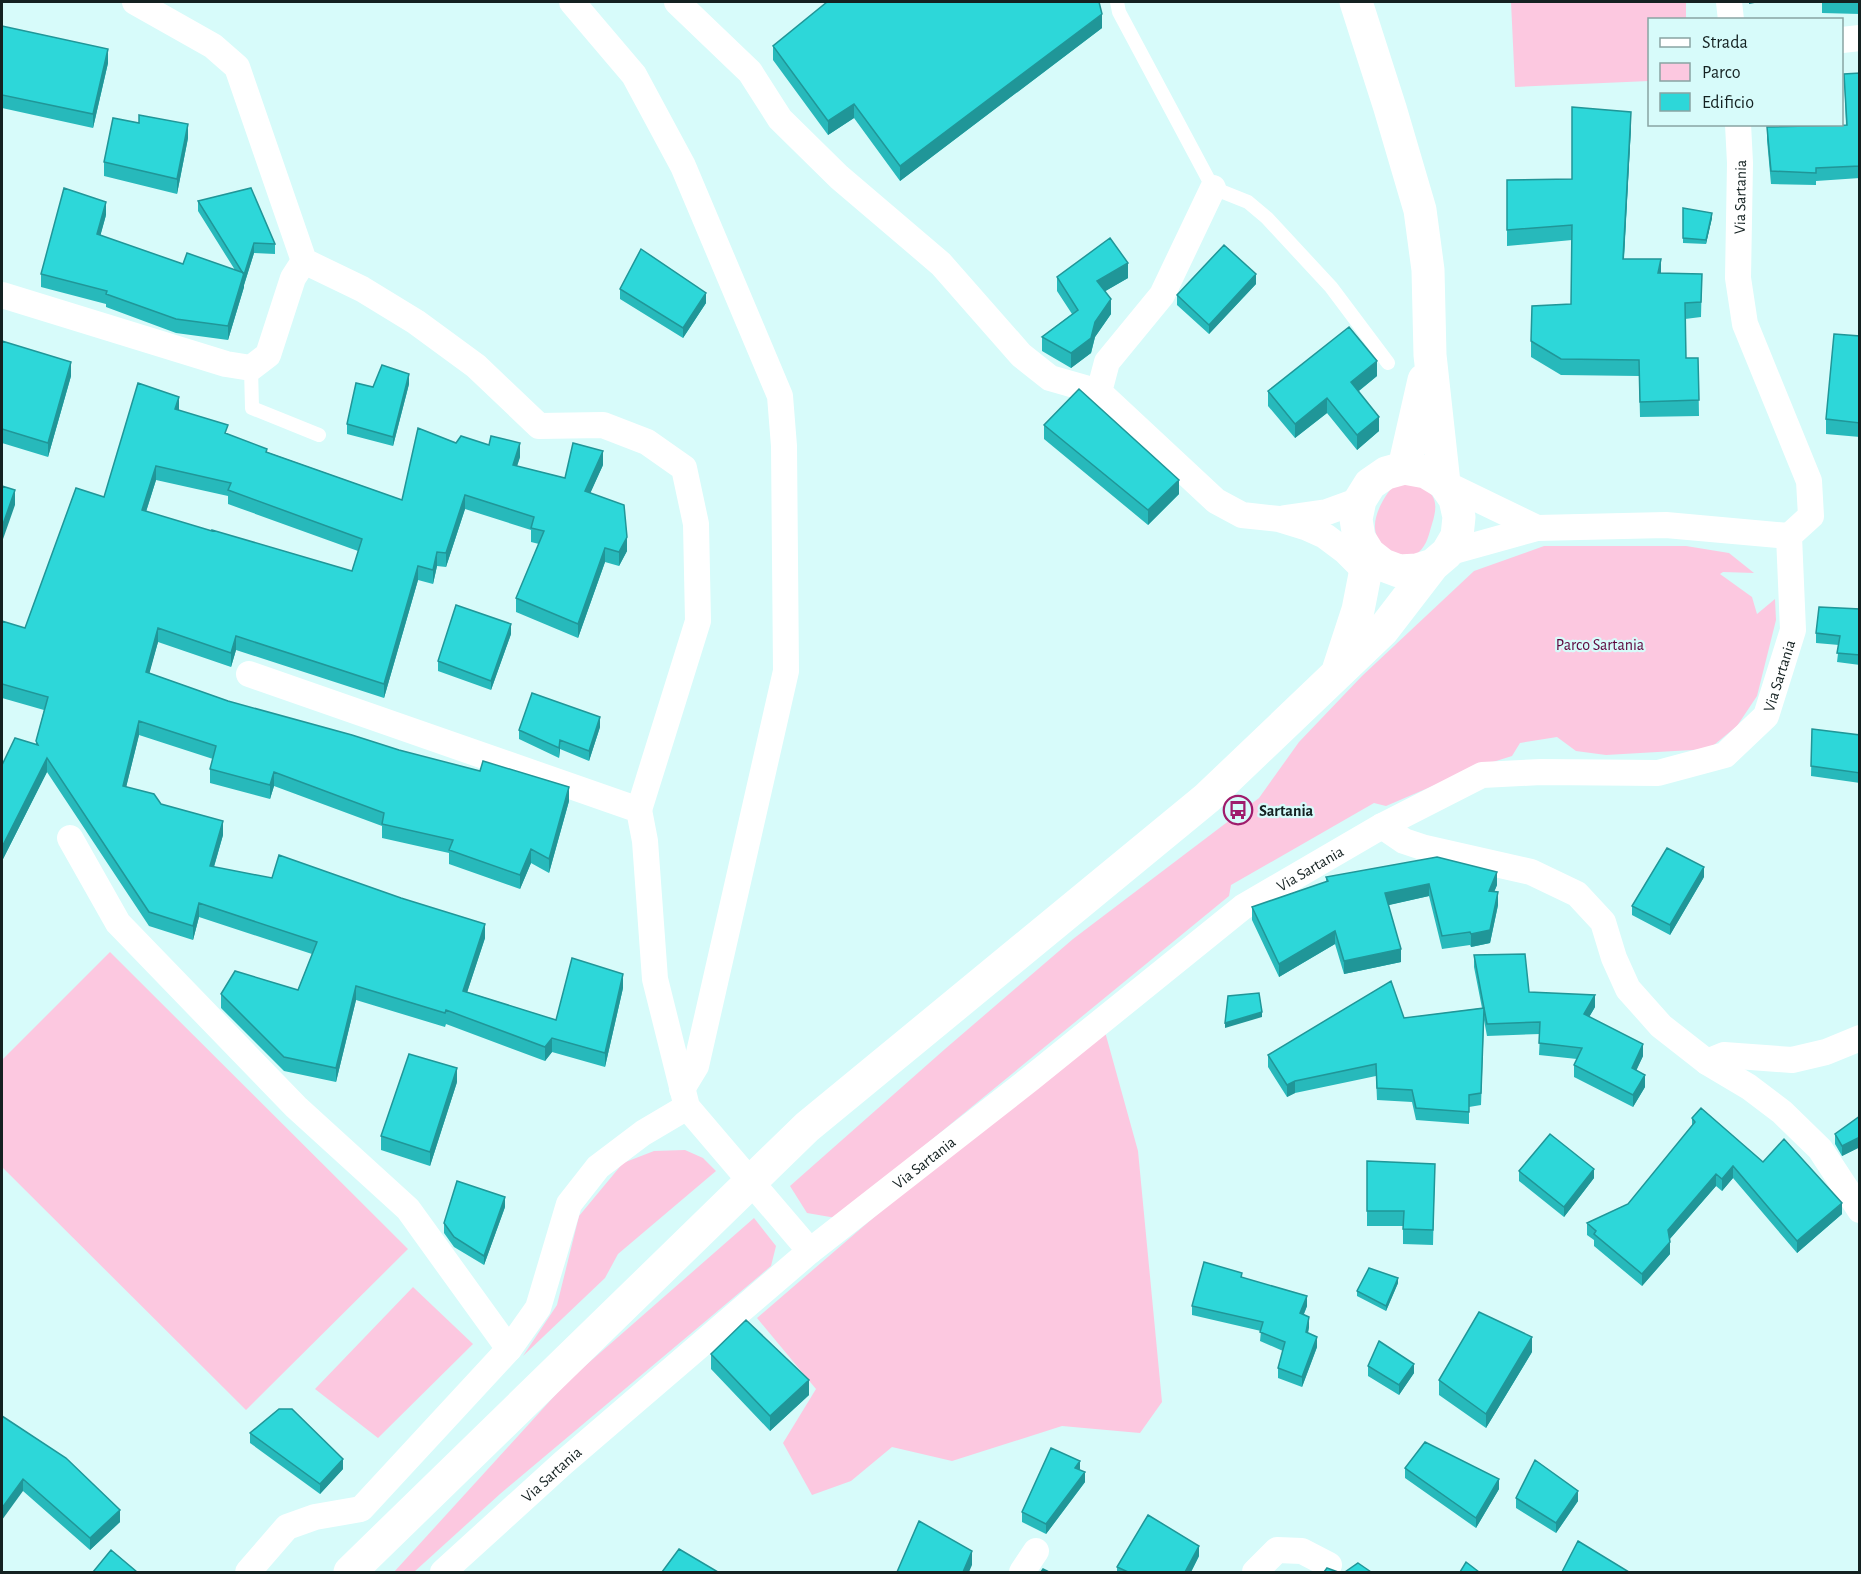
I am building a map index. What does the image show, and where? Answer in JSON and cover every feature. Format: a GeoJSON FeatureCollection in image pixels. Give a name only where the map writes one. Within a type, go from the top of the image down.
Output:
{"type":"FeatureCollection","features":[{"type":"Feature","properties":{"kind":"street"},"geometry":{"type":"LineString","coordinates":[[135,2],[213,46],[237,67],[304,261],[362,289],[416,322],[476,366],[539,426],[603,425],[647,441],[684,468],[696,524],[699,621],[639,810],[645,841],[655,979],[685,1098],[712,1138],[810,1251]]}},
{"type":"Feature","properties":{"kind":"street"},"geometry":{"type":"LineString","coordinates":[[248,1572],[287,1527],[315,1517],[362,1509],[509,1349],[538,1308],[569,1204],[598,1167],[644,1133],[685,1098],[696,1066],[786,671],[784,446],[780,396],[683,166],[634,75],[572,2]]}},
{"type":"Feature","properties":{"kind":"street"},"geometry":{"type":"LineString","coordinates":[[676,2],[750,72],[780,119],[839,177],[940,264],[1021,355],[1050,378],[1099,392],[1216,501],[1242,514],[1279,519],[1305,527],[1325,536],[1345,551],[1367,563],[1383,565],[1399,571],[1417,570],[1440,559],[1537,528],[1666,525],[1789,536]]}},
{"type":"Feature","properties":{"kind":"street"},"geometry":{"type":"LineString","coordinates":[[350,1572],[807,1127],[1207,798],[1383,630],[1457,536],[1459,517],[1455,499],[1444,483],[1430,355],[1428,270],[1420,210],[1356,2]]}},
{"type":"Feature","properties":{"kind":"street"},"geometry":{"type":"LineString","coordinates":[[1729,2],[1731,18]]}},
{"type":"Feature","properties":{"kind":"street"},"geometry":{"type":"LineString","coordinates":[[1843,40],[1860,38]]}},
{"type":"Feature","properties":{"kind":"street","name":"Via Sartania"},"geometry":{"type":"LineString","coordinates":[[443,1572],[563,1463],[810,1251],[1030,1079],[1243,907],[1382,825],[1482,775],[1541,772],[1658,773],[1725,755],[1766,716],[1793,630],[1789,536],[1811,516],[1809,481],[1745,324],[1738,278],[1740,163],[1738,126]]}},
{"type":"Feature","properties":{"kind":"street"},"geometry":{"type":"LineString","coordinates":[[1099,392],[1107,362],[1162,295],[1213,188]]}},
{"type":"Feature","properties":{"kind":"street"},"geometry":{"type":"LineString","coordinates":[[2,295],[226,364],[251,368],[268,355],[293,278],[304,261]]}},
{"type":"Feature","properties":{"kind":"street"},"geometry":{"type":"LineString","coordinates":[[1404,468],[1430,355]]}},
{"type":"Feature","properties":{"kind":"street"},"geometry":{"type":"LineString","coordinates":[[1338,674],[1358,610],[1367,563],[1356,519],[1360,500],[1370,484],[1386,473],[1404,468],[1426,472],[1537,528]]}},
{"type":"Feature","properties":{"kind":"street"},"geometry":{"type":"LineString","coordinates":[[1279,519],[1320,514],[1360,500]]}},
{"type":"Feature","properties":{"kind":"street"},"geometry":{"type":"LineString","coordinates":[[249,674],[639,810]]}},
{"type":"Feature","properties":{"kind":"street"},"geometry":{"type":"LineString","coordinates":[[1382,825],[1404,840],[1425,848],[1531,873],[1577,894],[1603,922],[1614,957],[1628,989],[1661,1026],[1707,1062],[1749,1087],[1782,1112],[1820,1149],[1860,1210]]}},
{"type":"Feature","properties":{"kind":"street"},"geometry":{"type":"LineString","coordinates":[[70,838],[118,923],[296,1107],[408,1209],[509,1349]]}},
{"type":"Feature","properties":{"kind":"street"},"geometry":{"type":"LineString","coordinates":[[1707,1062],[1724,1055],[1792,1060],[1826,1052],[1860,1038]]}},
{"type":"Feature","properties":{"kind":"street"},"geometry":{"type":"LineString","coordinates":[[1255,1572],[1277,1550],[1302,1551],[1329,1565]]}},
{"type":"Feature","properties":{"kind":"street"},"geometry":{"type":"LineString","coordinates":[[1022,1572],[1036,1551]]}},
{"type":"Feature","properties":{"kind":"lane"},"geometry":{"type":"LineString","coordinates":[[1117,2],[1119,12],[1213,188],[1248,202],[1267,218],[1331,287],[1388,363]]}},
{"type":"Feature","properties":{"kind":"lane"},"geometry":{"type":"LineString","coordinates":[[251,368],[252,408],[319,435]]}},
{"type":"Feature","properties":{"kind":"green space"},"geometry":{"type":"Polygon","coordinates":[[[1511,2],[1686,2],[1686,18],[1648,18],[1648,81],[1515,87],[1511,2]]]}},
{"type":"Feature","properties":{"kind":"green space"},"geometry":{"type":"Polygon","coordinates":[[[1409,483],[1429,492],[1435,502],[1429,535],[1424,546],[1414,557],[1387,555],[1376,534],[1375,521],[1382,502],[1393,486],[1409,483]]]}},
{"type":"Feature","properties":{"kind":"green space","name":"Parco Sartania"},"geometry":{"type":"Polygon","coordinates":[[[1544,546],[1686,546],[1729,553],[1754,573],[1723,572],[1720,574],[1752,597],[1757,614],[1775,599],[1776,620],[1757,696],[1737,726],[1709,749],[1606,755],[1576,751],[1557,737],[1520,743],[1512,756],[1477,767],[1386,806],[1374,803],[1231,885],[1229,896],[836,1218],[807,1213],[790,1186],[1073,939],[1259,798],[1299,742],[1362,676],[1474,571],[1544,546]]]}},
{"type":"Feature","properties":{"kind":"green space"},"geometry":{"type":"Polygon","coordinates":[[[110,952],[408,1249],[246,1410],[2,1167],[2,1060],[110,952]]]}},
{"type":"Feature","properties":{"kind":"green space"},"geometry":{"type":"Polygon","coordinates":[[[1102,1021],[1138,1151],[1162,1402],[1140,1433],[1062,1426],[952,1461],[892,1447],[851,1481],[812,1495],[783,1443],[816,1389],[757,1318],[1102,1021]]]}},
{"type":"Feature","properties":{"kind":"green space"},"geometry":{"type":"Polygon","coordinates":[[[685,1150],[703,1158],[716,1171],[618,1254],[605,1278],[523,1356],[557,1305],[579,1216],[623,1163],[654,1151],[685,1150]]]}},
{"type":"Feature","properties":{"kind":"green space"},"geometry":{"type":"Polygon","coordinates":[[[754,1218],[776,1246],[771,1266],[500,1494],[414,1572],[394,1572],[569,1380],[754,1218]]]}},
{"type":"Feature","properties":{"kind":"green space"},"geometry":{"type":"Polygon","coordinates":[[[413,1287],[473,1344],[378,1438],[315,1389],[413,1287]]]}},
{"type":"Feature","properties":{"kind":"building"},"geometry":{"type":"Polygon","coordinates":[[[827,2],[1099,2],[1102,14],[900,166],[854,104],[828,121],[773,46],[827,2]]]}},
{"type":"Feature","properties":{"kind":"building"},"geometry":{"type":"Polygon","coordinates":[[[2,26],[108,49],[93,114],[2,95],[2,26]]]}},
{"type":"Feature","properties":{"kind":"building"},"geometry":{"type":"Polygon","coordinates":[[[1860,73],[1860,166],[1816,168],[1816,173],[1771,171],[1767,127],[1847,125],[1844,74],[1860,73]]]}},
{"type":"Feature","properties":{"kind":"building"},"geometry":{"type":"Polygon","coordinates":[[[1572,107],[1631,112],[1623,259],[1661,259],[1658,273],[1702,274],[1701,302],[1685,303],[1686,358],[1698,358],[1699,400],[1640,402],[1639,360],[1561,359],[1531,341],[1532,306],[1571,304],[1572,225],[1507,230],[1507,180],[1572,179],[1572,107]]]}},
{"type":"Feature","properties":{"kind":"building"},"geometry":{"type":"Polygon","coordinates":[[[139,115],[188,124],[177,179],[104,162],[113,118],[139,123],[139,115]]]}},
{"type":"Feature","properties":{"kind":"building"},"geometry":{"type":"Polygon","coordinates":[[[64,188],[106,202],[97,234],[183,264],[187,253],[244,273],[228,326],[176,319],[106,294],[107,291],[41,274],[64,188]]]}},
{"type":"Feature","properties":{"kind":"building"},"geometry":{"type":"Polygon","coordinates":[[[251,188],[275,244],[254,243],[244,275],[198,201],[251,188]]]}},
{"type":"Feature","properties":{"kind":"building"},"geometry":{"type":"Polygon","coordinates":[[[1683,208],[1712,213],[1706,240],[1683,238],[1683,208]]]}},
{"type":"Feature","properties":{"kind":"building"},"geometry":{"type":"Polygon","coordinates":[[[1110,238],[1128,263],[1097,281],[1111,299],[1095,322],[1091,338],[1071,353],[1042,337],[1078,310],[1057,277],[1110,238]]]}},
{"type":"Feature","properties":{"kind":"building"},"geometry":{"type":"Polygon","coordinates":[[[1224,245],[1256,274],[1209,325],[1177,295],[1224,245]]]}},
{"type":"Feature","properties":{"kind":"building"},"geometry":{"type":"Polygon","coordinates":[[[641,249],[706,293],[683,328],[620,289],[641,249]]]}},
{"type":"Feature","properties":{"kind":"building"},"geometry":{"type":"Polygon","coordinates":[[[1349,327],[1377,361],[1351,382],[1379,417],[1357,435],[1327,398],[1295,424],[1268,391],[1349,327]]]}},
{"type":"Feature","properties":{"kind":"building"},"geometry":{"type":"Polygon","coordinates":[[[1834,334],[1860,336],[1860,423],[1826,419],[1834,334]]]}},
{"type":"Feature","properties":{"kind":"building"},"geometry":{"type":"Polygon","coordinates":[[[2,341],[71,362],[48,443],[2,429],[2,341]]]}},
{"type":"Feature","properties":{"kind":"building"},"geometry":{"type":"Polygon","coordinates":[[[382,365],[409,374],[393,437],[347,424],[356,383],[373,387],[382,365]]]}},
{"type":"Feature","properties":{"kind":"building"},"geometry":{"type":"Polygon","coordinates":[[[138,383],[179,397],[175,409],[228,425],[225,433],[267,449],[266,452],[402,500],[418,428],[456,443],[461,436],[489,445],[491,436],[520,443],[513,465],[565,478],[573,443],[603,451],[585,491],[624,505],[627,537],[619,552],[605,548],[578,624],[516,598],[544,531],[531,528],[534,517],[465,495],[446,553],[437,552],[433,570],[418,566],[384,684],[236,636],[231,653],[158,628],[146,672],[228,701],[399,750],[480,771],[483,761],[569,787],[549,859],[531,849],[520,875],[449,850],[453,840],[382,824],[384,813],[274,772],[270,785],[210,769],[216,746],[139,721],[123,786],[154,794],[161,804],[223,821],[210,866],[272,878],[279,855],[401,898],[485,924],[463,991],[556,1020],[572,958],[623,974],[605,1053],[552,1038],[545,1047],[446,1010],[445,1013],[356,986],[336,1068],[284,1057],[221,994],[235,971],[298,990],[317,942],[199,903],[193,926],[149,912],[47,758],[2,847],[2,765],[15,738],[38,745],[36,741],[48,697],[2,684],[2,621],[25,628],[76,488],[104,497],[138,383]],[[156,466],[142,510],[352,571],[362,539],[228,490],[231,483],[156,466]]]}},
{"type":"Feature","properties":{"kind":"building"},"geometry":{"type":"Polygon","coordinates":[[[1079,389],[1179,480],[1148,510],[1044,425],[1079,389]]]}},
{"type":"Feature","properties":{"kind":"building"},"geometry":{"type":"Polygon","coordinates":[[[2,486],[15,490],[2,527],[2,486]]]}},
{"type":"Feature","properties":{"kind":"building"},"geometry":{"type":"Polygon","coordinates":[[[456,605],[511,624],[491,681],[438,661],[456,605]]]}},
{"type":"Feature","properties":{"kind":"building"},"geometry":{"type":"Polygon","coordinates":[[[1819,607],[1860,609],[1860,655],[1837,653],[1840,636],[1816,633],[1819,607]]]}},
{"type":"Feature","properties":{"kind":"building"},"geometry":{"type":"Polygon","coordinates":[[[532,693],[600,717],[589,751],[560,740],[559,748],[519,730],[532,693]]]}},
{"type":"Feature","properties":{"kind":"building"},"geometry":{"type":"Polygon","coordinates":[[[1812,729],[1860,735],[1860,773],[1811,766],[1812,729]]]}},
{"type":"Feature","properties":{"kind":"building"},"geometry":{"type":"Polygon","coordinates":[[[1667,848],[1704,867],[1670,925],[1632,906],[1667,848]]]}},
{"type":"Feature","properties":{"kind":"building"},"geometry":{"type":"Polygon","coordinates":[[[1437,857],[1497,872],[1489,891],[1498,892],[1490,930],[1442,936],[1429,884],[1385,893],[1401,949],[1344,961],[1335,931],[1279,964],[1252,907],[1328,881],[1326,877],[1437,857]]]}},
{"type":"Feature","properties":{"kind":"building"},"geometry":{"type":"Polygon","coordinates":[[[1525,954],[1529,992],[1595,995],[1584,1014],[1643,1044],[1632,1068],[1645,1075],[1633,1095],[1574,1065],[1582,1048],[1539,1043],[1540,1022],[1487,1024],[1474,955],[1525,954]]]}},
{"type":"Feature","properties":{"kind":"building"},"geometry":{"type":"Polygon","coordinates":[[[1391,981],[1404,1018],[1484,1008],[1481,1093],[1469,1095],[1469,1112],[1416,1108],[1412,1090],[1377,1088],[1376,1064],[1295,1081],[1287,1085],[1268,1055],[1391,981]]]}},
{"type":"Feature","properties":{"kind":"building"},"geometry":{"type":"Polygon","coordinates":[[[1259,993],[1262,1012],[1225,1023],[1228,996],[1259,993]]]}},
{"type":"Feature","properties":{"kind":"building"},"geometry":{"type":"Polygon","coordinates":[[[409,1054],[457,1068],[430,1152],[381,1136],[409,1054]]]}},
{"type":"Feature","properties":{"kind":"building"},"geometry":{"type":"Polygon","coordinates":[[[1701,1108],[1763,1162],[1784,1139],[1842,1203],[1797,1241],[1733,1166],[1722,1179],[1716,1174],[1668,1230],[1670,1242],[1642,1274],[1594,1234],[1596,1231],[1587,1223],[1628,1204],[1695,1122],[1692,1118],[1701,1108]]]}},
{"type":"Feature","properties":{"kind":"building"},"geometry":{"type":"Polygon","coordinates":[[[1860,1116],[1860,1137],[1842,1146],[1835,1134],[1860,1116]]]}},
{"type":"Feature","properties":{"kind":"building"},"geometry":{"type":"Polygon","coordinates":[[[1550,1134],[1594,1169],[1564,1207],[1519,1171],[1550,1134]]]}},
{"type":"Feature","properties":{"kind":"building"},"geometry":{"type":"Polygon","coordinates":[[[1367,1161],[1435,1164],[1433,1230],[1403,1229],[1404,1211],[1367,1211],[1367,1161]]]}},
{"type":"Feature","properties":{"kind":"building"},"geometry":{"type":"Polygon","coordinates":[[[457,1181],[505,1197],[484,1256],[454,1237],[444,1223],[457,1181]]]}},
{"type":"Feature","properties":{"kind":"building"},"geometry":{"type":"Polygon","coordinates":[[[1204,1262],[1242,1273],[1241,1277],[1307,1296],[1300,1313],[1309,1317],[1306,1332],[1317,1337],[1302,1377],[1278,1368],[1285,1342],[1260,1332],[1263,1322],[1192,1306],[1204,1262]]]}},
{"type":"Feature","properties":{"kind":"building"},"geometry":{"type":"Polygon","coordinates":[[[1369,1268],[1398,1278],[1386,1306],[1357,1291],[1369,1268]]]}},
{"type":"Feature","properties":{"kind":"building"},"geometry":{"type":"Polygon","coordinates":[[[1479,1312],[1532,1337],[1486,1414],[1439,1380],[1479,1312]]]}},
{"type":"Feature","properties":{"kind":"building"},"geometry":{"type":"Polygon","coordinates":[[[746,1320],[809,1380],[770,1416],[711,1354],[746,1320]]]}},
{"type":"Feature","properties":{"kind":"building"},"geometry":{"type":"Polygon","coordinates":[[[1379,1341],[1414,1364],[1399,1385],[1368,1366],[1379,1341]]]}},
{"type":"Feature","properties":{"kind":"building"},"geometry":{"type":"Polygon","coordinates":[[[279,1409],[292,1409],[343,1459],[320,1484],[250,1433],[279,1409]]]}},
{"type":"Feature","properties":{"kind":"building"},"geometry":{"type":"Polygon","coordinates":[[[2,1416],[66,1458],[120,1510],[90,1538],[23,1479],[2,1508],[2,1416]]]}},
{"type":"Feature","properties":{"kind":"building"},"geometry":{"type":"Polygon","coordinates":[[[1425,1442],[1499,1479],[1476,1518],[1405,1468],[1425,1442]]]}},
{"type":"Feature","properties":{"kind":"building"},"geometry":{"type":"Polygon","coordinates":[[[1051,1448],[1080,1461],[1075,1468],[1085,1472],[1046,1524],[1022,1512],[1051,1448]]]}},
{"type":"Feature","properties":{"kind":"building"},"geometry":{"type":"Polygon","coordinates":[[[1535,1460],[1578,1491],[1556,1523],[1516,1498],[1535,1460]]]}},
{"type":"Feature","properties":{"kind":"building"},"geometry":{"type":"Polygon","coordinates":[[[1148,1515],[1199,1546],[1185,1572],[1128,1572],[1117,1567],[1148,1515]]]}},
{"type":"Feature","properties":{"kind":"building"},"geometry":{"type":"Polygon","coordinates":[[[919,1521],[972,1551],[963,1572],[897,1572],[919,1521]]]}},
{"type":"Feature","properties":{"kind":"building"},"geometry":{"type":"Polygon","coordinates":[[[1578,1541],[1629,1572],[1562,1572],[1578,1541]]]}},
{"type":"Feature","properties":{"kind":"building"},"geometry":{"type":"Polygon","coordinates":[[[679,1549],[718,1572],[662,1572],[679,1549]]]}},
{"type":"Feature","properties":{"kind":"building"},"geometry":{"type":"Polygon","coordinates":[[[111,1550],[137,1572],[93,1572],[111,1550]]]}},
{"type":"Feature","properties":{"kind":"building"},"geometry":{"type":"Polygon","coordinates":[[[1466,1562],[1479,1572],[1460,1572],[1466,1562]]]}},
{"type":"Feature","properties":{"kind":"building"},"geometry":{"type":"Polygon","coordinates":[[[1358,1563],[1371,1572],[1345,1572],[1358,1563]]]}},
{"type":"Feature","properties":{"kind":"building"},"geometry":{"type":"Polygon","coordinates":[[[1327,1568],[1338,1572],[1324,1572],[1327,1568]]]}},
{"type":"Feature","properties":{"kind":"place","name":"Sartania"},"geometry":{"type":"Point","coordinates":[1238,810]}}]}
